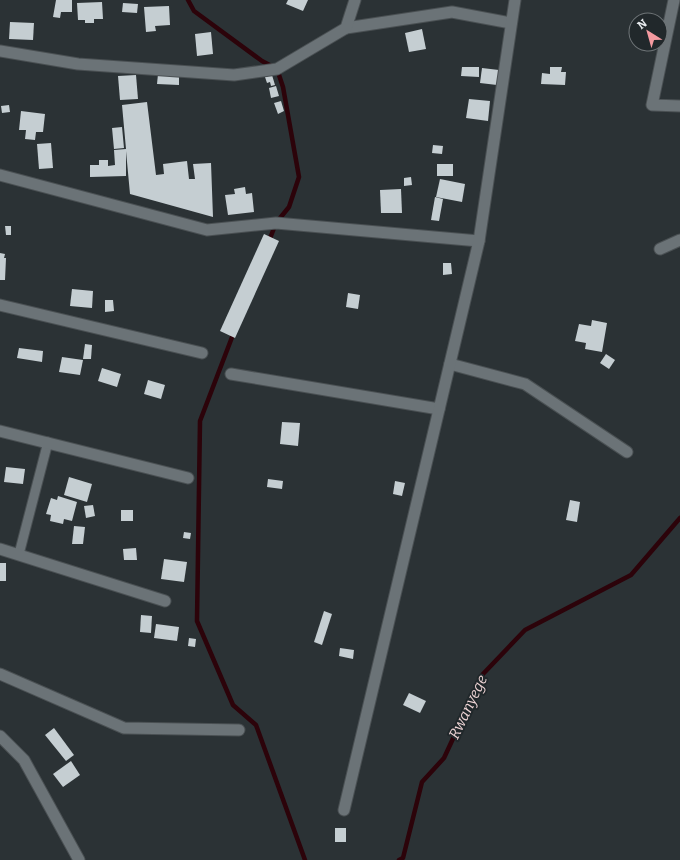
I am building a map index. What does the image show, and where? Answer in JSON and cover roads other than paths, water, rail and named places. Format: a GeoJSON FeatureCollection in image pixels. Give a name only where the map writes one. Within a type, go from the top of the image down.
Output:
{"type":"FeatureCollection","features":[{"type":"Feature","properties":{"kind":"street"},"geometry":{"type":"LineString","coordinates":[[346,28],[355,0]]}},
{"type":"Feature","properties":{"kind":"street"},"geometry":{"type":"LineString","coordinates":[[344,810],[479,241],[515,0]]}},
{"type":"Feature","properties":{"kind":"street"},"geometry":{"type":"LineString","coordinates":[[674,0],[652,105],[680,106]]}},
{"type":"Feature","properties":{"kind":"street"},"geometry":{"type":"LineString","coordinates":[[0,51],[78,64],[234,75],[277,69],[346,28],[452,12],[511,23]]}},
{"type":"Feature","properties":{"kind":"street"},"geometry":{"type":"LineString","coordinates":[[0,175],[207,230],[276,223],[479,241]]}},
{"type":"Feature","properties":{"kind":"street"},"geometry":{"type":"LineString","coordinates":[[660,249],[680,240]]}},
{"type":"Feature","properties":{"kind":"street"},"geometry":{"type":"LineString","coordinates":[[0,305],[202,353]]}},
{"type":"Feature","properties":{"kind":"street"},"geometry":{"type":"LineString","coordinates":[[450,364],[525,384],[627,452]]}},
{"type":"Feature","properties":{"kind":"street"},"geometry":{"type":"LineString","coordinates":[[231,374],[439,409]]}},
{"type":"Feature","properties":{"kind":"street"},"geometry":{"type":"LineString","coordinates":[[0,430],[188,478]]}},
{"type":"Feature","properties":{"kind":"street"},"geometry":{"type":"LineString","coordinates":[[0,549],[165,600]]}},
{"type":"Feature","properties":{"kind":"street"},"geometry":{"type":"LineString","coordinates":[[2,677],[124,728],[239,730]]}},
{"type":"Feature","properties":{"kind":"street"},"geometry":{"type":"LineString","coordinates":[[0,736],[24,760],[79,860]]}},
{"type":"Feature","properties":{"kind":"lane"},"geometry":{"type":"LineString","coordinates":[[19,554],[48,442]]}},
{"type":"Feature","properties":{"kind":"waterway"},"geometry":{"type":"LineString","coordinates":[[188,0],[194,11],[262,61],[277,69],[283,87],[299,177],[289,207],[276,223],[269,241]]}},
{"type":"Feature","properties":{"kind":"waterway"},"geometry":{"type":"LineString","coordinates":[[234,332],[200,421],[197,621],[233,705],[256,725],[305,860]]}},
{"type":"Feature","properties":{"kind":"waterway","name":"Rwanyege"},"geometry":{"type":"LineString","coordinates":[[399,860],[403,858],[422,782],[444,758],[483,674],[525,630],[631,575],[680,518]]}}]}
